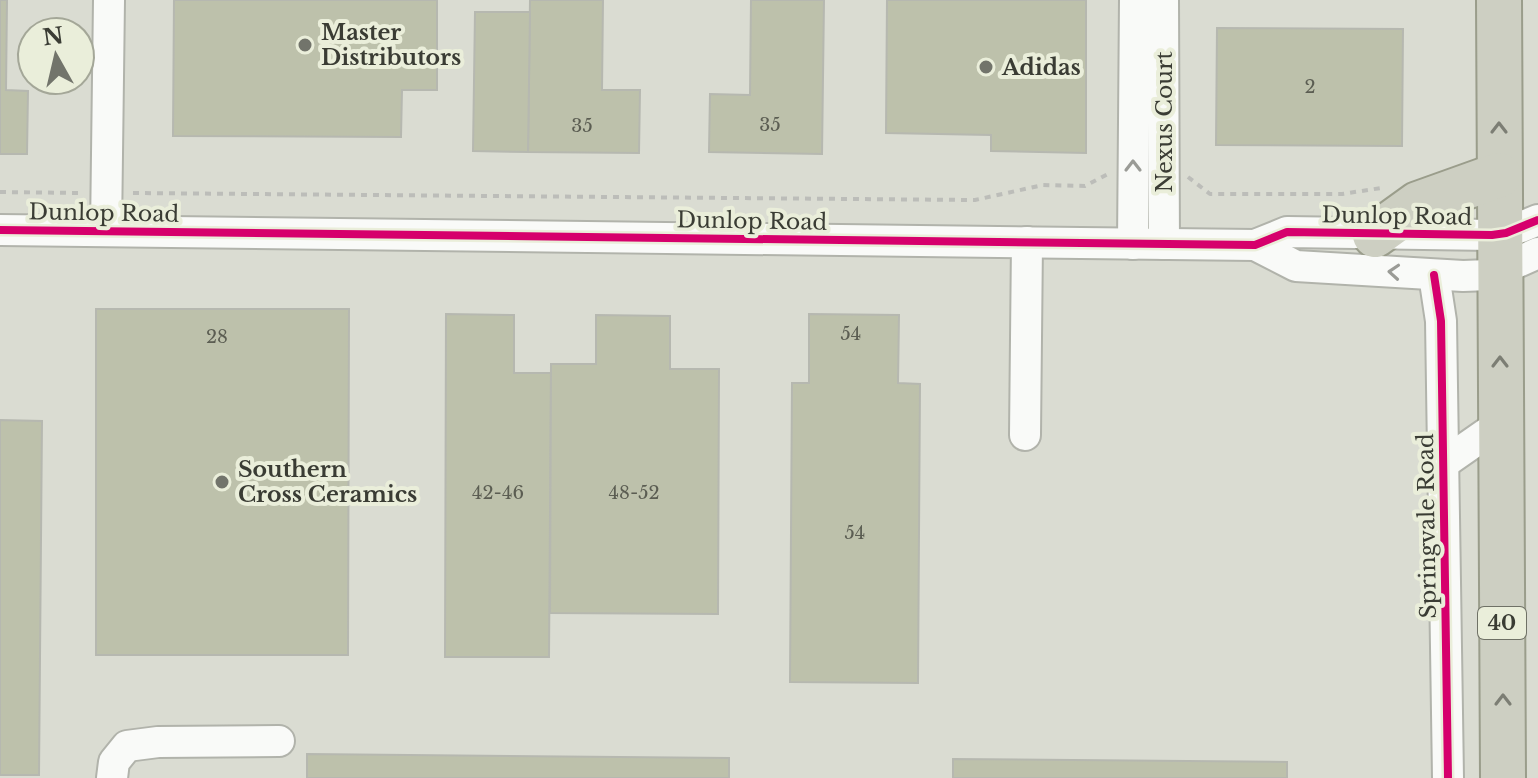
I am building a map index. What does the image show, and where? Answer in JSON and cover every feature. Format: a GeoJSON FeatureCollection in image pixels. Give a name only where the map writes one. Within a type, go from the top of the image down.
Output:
{"type":"FeatureCollection","features":[{"type":"Feature","properties":{"kind":"highway","name":"40"},"geometry":{"type":"LineString","coordinates":[[1499,0],[1499,175],[1519,245],[1500,424],[1503,778]]}},
{"type":"Feature","properties":{"kind":"highway"},"geometry":{"type":"LineString","coordinates":[[1375,235],[1418,204],[1499,175]]}},
{"type":"Feature","properties":{"kind":"street"},"geometry":{"type":"LineString","coordinates":[[106,231],[109,0]]}},
{"type":"Feature","properties":{"kind":"street","name":"Nexus Court"},"geometry":{"type":"LineString","coordinates":[[1133,244],[1135,0]]}},
{"type":"Feature","properties":{"kind":"street","name":"Nexus Court"},"geometry":{"type":"LineString","coordinates":[[1163,0],[1164,244]]}},
{"type":"Feature","properties":{"kind":"street","name":"Dunlop Road"},"geometry":{"type":"LineString","coordinates":[[0,230],[1255,245],[1287,232],[1519,245]]}},
{"type":"Feature","properties":{"kind":"street"},"geometry":{"type":"LineString","coordinates":[[1025,435],[1027,242]]}},
{"type":"Feature","properties":{"kind":"street","name":"Dunlop Road"},"geometry":{"type":"LineString","coordinates":[[1255,245],[1296,266],[1478,276],[1519,245]]}},
{"type":"Feature","properties":{"kind":"street","name":"Springvale Road"},"geometry":{"type":"LineString","coordinates":[[1434,275],[1441,321],[1448,778]]}},
{"type":"Feature","properties":{"kind":"street","name":"Springvale Road"},"geometry":{"type":"LineString","coordinates":[[1444,463],[1500,424]]}},
{"type":"Feature","properties":{"kind":"street"},"geometry":{"type":"LineString","coordinates":[[112,778],[114,762],[127,746],[158,742],[279,741]]}},
{"type":"Feature","properties":{"kind":"path"},"geometry":{"type":"LineString","coordinates":[[0,192],[975,200],[1043,185],[1085,186],[1106,174],[1133,175]]}},
{"type":"Feature","properties":{"kind":"path"},"geometry":{"type":"LineString","coordinates":[[1187,176],[1210,194],[1342,194],[1389,186]]}},
{"type":"Feature","properties":{"kind":"building"},"geometry":{"type":"Polygon","coordinates":[[[0,0],[7,0],[6,90],[16,90],[16,96],[28,96],[27,154],[0,154],[0,0]]]}},
{"type":"Feature","properties":{"kind":"building","name":"Master Distributors"},"geometry":{"type":"Polygon","coordinates":[[[174,0],[437,0],[437,90],[402,90],[401,137],[173,136],[174,0]]]}},
{"type":"Feature","properties":{"kind":"building"},"geometry":{"type":"Polygon","coordinates":[[[530,0],[603,0],[602,90],[640,90],[639,153],[528,152],[530,0]]]}},
{"type":"Feature","properties":{"kind":"building"},"geometry":{"type":"Polygon","coordinates":[[[751,0],[824,0],[822,154],[709,152],[710,94],[750,95],[751,0]]]}},
{"type":"Feature","properties":{"kind":"building","name":"Adidas"},"geometry":{"type":"Polygon","coordinates":[[[887,0],[1086,0],[1086,153],[991,151],[991,135],[886,133],[887,0]]]}},
{"type":"Feature","properties":{"kind":"building"},"geometry":{"type":"Polygon","coordinates":[[[475,12],[530,12],[528,152],[473,151],[475,12]]]}},
{"type":"Feature","properties":{"kind":"building"},"geometry":{"type":"Polygon","coordinates":[[[1217,28],[1403,29],[1402,146],[1216,145],[1217,28]]]}},
{"type":"Feature","properties":{"kind":"building","name":"Southern Cross Ceramics"},"geometry":{"type":"Polygon","coordinates":[[[96,309],[349,309],[348,655],[96,655],[96,309]]]}},
{"type":"Feature","properties":{"kind":"building"},"geometry":{"type":"Polygon","coordinates":[[[446,314],[514,315],[514,373],[551,373],[549,657],[445,657],[446,314]]]}},
{"type":"Feature","properties":{"kind":"building"},"geometry":{"type":"Polygon","coordinates":[[[809,314],[899,315],[898,383],[920,384],[918,683],[790,682],[792,383],[809,383],[809,314]]]}},
{"type":"Feature","properties":{"kind":"building"},"geometry":{"type":"Polygon","coordinates":[[[596,315],[670,316],[670,369],[719,369],[718,614],[550,613],[551,364],[596,364],[596,315]]]}},
{"type":"Feature","properties":{"kind":"building"},"geometry":{"type":"Polygon","coordinates":[[[0,420],[42,421],[39,775],[0,775],[0,420]]]}},
{"type":"Feature","properties":{"kind":"building"},"geometry":{"type":"Polygon","coordinates":[[[307,754],[729,758],[729,778],[307,778],[307,754]]]}},
{"type":"Feature","properties":{"kind":"building"},"geometry":{"type":"Polygon","coordinates":[[[953,759],[1287,762],[1287,778],[953,778],[953,759]]]}},
{"type":"Feature","properties":{"kind":"cycle path"},"geometry":{"type":"LineString","coordinates":[[0,230],[1255,245],[1287,232],[1492,235],[1506,233],[1538,220]]}},
{"type":"Feature","properties":{"kind":"cycle path"},"geometry":{"type":"LineString","coordinates":[[1434,275],[1441,321],[1448,778]]}},
{"type":"Feature","properties":{"kind":"place","name":"Master Distributors"},"geometry":{"type":"Point","coordinates":[305,45]}},
{"type":"Feature","properties":{"kind":"place","name":"Adidas"},"geometry":{"type":"Point","coordinates":[986,67]}},
{"type":"Feature","properties":{"kind":"place","name":"Southern Cross Ceramics"},"geometry":{"type":"Point","coordinates":[222,482]}}]}
